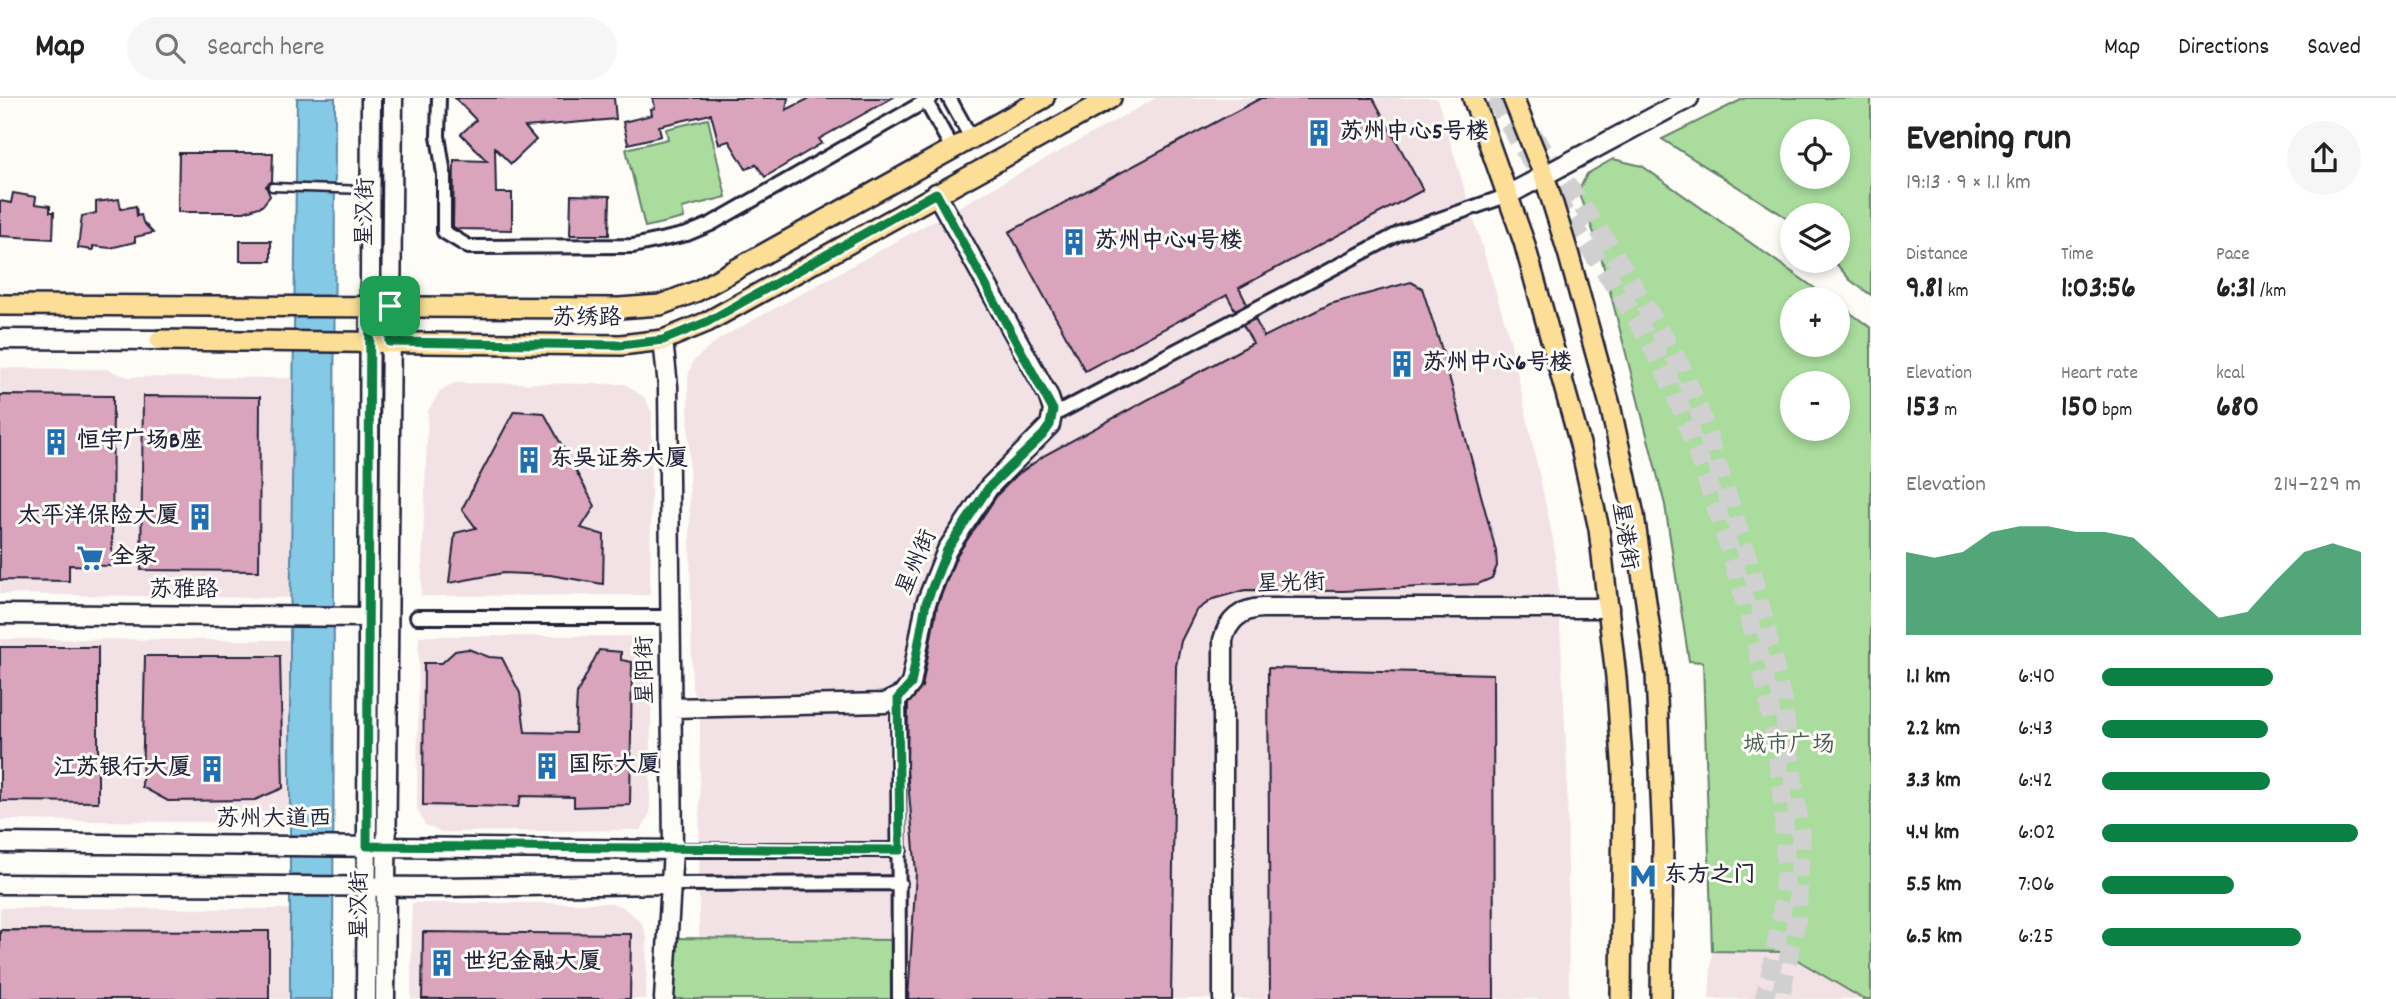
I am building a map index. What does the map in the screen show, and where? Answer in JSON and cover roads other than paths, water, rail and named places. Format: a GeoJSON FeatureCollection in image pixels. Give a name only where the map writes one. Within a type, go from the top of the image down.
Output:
{"type":"FeatureCollection","features":[{"type":"Feature","properties":{"kind":"main road","name":"星汉街"},"geometry":{"type":"LineString","coordinates":[[366,999],[371,98]]}},
{"type":"Feature","properties":{"kind":"main road","name":"星汉街"},"geometry":{"type":"LineString","coordinates":[[385,999],[393,98]]}},
{"type":"Feature","properties":{"kind":"main road","name":"苏绣路"},"geometry":{"type":"LineString","coordinates":[[0,305],[619,308],[660,305],[697,291],[1044,98]]}},
{"type":"Feature","properties":{"kind":"main road","name":"苏绣路"},"geometry":{"type":"LineString","coordinates":[[0,339],[621,345],[663,340],[707,322],[1111,98]]}},
{"type":"Feature","properties":{"kind":"main road","name":"星港街"},"geometry":{"type":"LineString","coordinates":[[1473,98],[1524,242],[1583,456],[1599,529],[1609,608],[1623,774],[1621,999]]}},
{"type":"Feature","properties":{"kind":"main road","name":"星港街"},"geometry":{"type":"LineString","coordinates":[[1513,98],[1544,175],[1609,405],[1626,475],[1648,606],[1656,674],[1662,779],[1661,999]]}},
{"type":"Feature","properties":{"kind":"main road"},"geometry":{"type":"LineString","coordinates":[[1506,195],[1689,98]]}},
{"type":"Feature","properties":{"kind":"main road"},"geometry":{"type":"LineString","coordinates":[[936,193],[1048,395],[1052,416]]}},
{"type":"Feature","properties":{"kind":"main road","name":"星阳街"},"geometry":{"type":"LineString","coordinates":[[663,340],[668,386],[673,850],[664,999]]}},
{"type":"Feature","properties":{"kind":"main road","name":"星州街"},"geometry":{"type":"LineString","coordinates":[[898,698],[911,684],[926,603],[951,542],[989,487],[1043,435],[1052,416]]}},
{"type":"Feature","properties":{"kind":"main road","name":"星光街"},"geometry":{"type":"LineString","coordinates":[[1223,999],[1223,640],[1233,620],[1248,610],[1262,608],[1609,608]]}},
{"type":"Feature","properties":{"kind":"main road","name":"苏雅路"},"geometry":{"type":"LineString","coordinates":[[0,614],[367,617]]}},
{"type":"Feature","properties":{"kind":"main road"},"geometry":{"type":"LineString","coordinates":[[671,708],[885,703],[898,698]]}},
{"type":"Feature","properties":{"kind":"main road","name":"苏州大道西"},"geometry":{"type":"LineString","coordinates":[[0,843],[345,844],[673,850]]}},
{"type":"Feature","properties":{"kind":"main road"},"geometry":{"type":"LineString","coordinates":[[0,884],[348,887],[672,884]]}},
{"type":"Feature","properties":{"kind":"street"},"geometry":{"type":"LineString","coordinates":[[439,98],[438,136],[444,174],[444,232],[469,247],[633,246],[687,233],[711,224],[927,99],[952,148]]}},
{"type":"Feature","properties":{"kind":"street"},"geometry":{"type":"LineString","coordinates":[[949,98],[971,138]]}},
{"type":"Feature","properties":{"kind":"street"},"geometry":{"type":"LineString","coordinates":[[1052,416],[1400,233],[1506,195]]}},
{"type":"Feature","properties":{"kind":"street"},"geometry":{"type":"LineString","coordinates":[[417,617],[671,617]]}},
{"type":"Feature","properties":{"kind":"street"},"geometry":{"type":"LineString","coordinates":[[898,698],[900,999]]}},
{"type":"Feature","properties":{"kind":"street"},"geometry":{"type":"LineString","coordinates":[[673,850],[900,850]]}},
{"type":"Feature","properties":{"kind":"street"},"geometry":{"type":"LineString","coordinates":[[672,884],[900,884]]}},
{"type":"Feature","properties":{"kind":"lane"},"geometry":{"type":"LineString","coordinates":[[272,187],[370,190]]}},
{"type":"Feature","properties":{"kind":"water"},"geometry":{"type":"Polygon","coordinates":[[[297,98],[335,98],[333,999],[290,999],[290,640],[297,98]]]}},
{"type":"Feature","properties":{"kind":"tunnel"},"geometry":{"type":"LineString","coordinates":[[1495,98],[1530,160],[1657,356],[1688,426],[1737,574],[1762,669],[1779,766],[1783,815],[1783,897],[1764,999]]}},
{"type":"Feature","properties":{"kind":"tunnel"},"geometry":{"type":"LineString","coordinates":[[1533,135],[1611,248],[1683,370],[1702,418],[1754,577],[1783,703],[1801,839],[1797,917],[1780,999]]}},
{"type":"Feature","properties":{"kind":"place","name":"苏州中心5号楼"},"geometry":{"type":"Point","coordinates":[1319,133]}},
{"type":"Feature","properties":{"kind":"place","name":"苏州中心4号楼"},"geometry":{"type":"Point","coordinates":[1074,242]}},
{"type":"Feature","properties":{"kind":"place","name":"苏州中心6号楼"},"geometry":{"type":"Point","coordinates":[1402,364]}},
{"type":"Feature","properties":{"kind":"place","name":"恒宇广场B座"},"geometry":{"type":"Point","coordinates":[56,442]}},
{"type":"Feature","properties":{"kind":"place","name":"东吴证券大厦"},"geometry":{"type":"Point","coordinates":[529,460]}},
{"type":"Feature","properties":{"kind":"place","name":"太平洋保险大厦"},"geometry":{"type":"Point","coordinates":[200,517]}},
{"type":"Feature","properties":{"kind":"place","name":"全家"},"geometry":{"type":"Point","coordinates":[90,558]}},
{"type":"Feature","properties":{"kind":"place","name":"国际大厦"},"geometry":{"type":"Point","coordinates":[547,766]}},
{"type":"Feature","properties":{"kind":"place","name":"江苏银行大厦"},"geometry":{"type":"Point","coordinates":[212,769]}},
{"type":"Feature","properties":{"kind":"place","name":"东方之门"},"geometry":{"type":"Point","coordinates":[1643,876]}},
{"type":"Feature","properties":{"kind":"place","name":"世纪金融大厦"},"geometry":{"type":"Point","coordinates":[442,963]}},
{"type":"Feature","properties":{"kind":"park label","name":"城市广场"},"geometry":{"type":"Point","coordinates":[1789,746]}}]}
